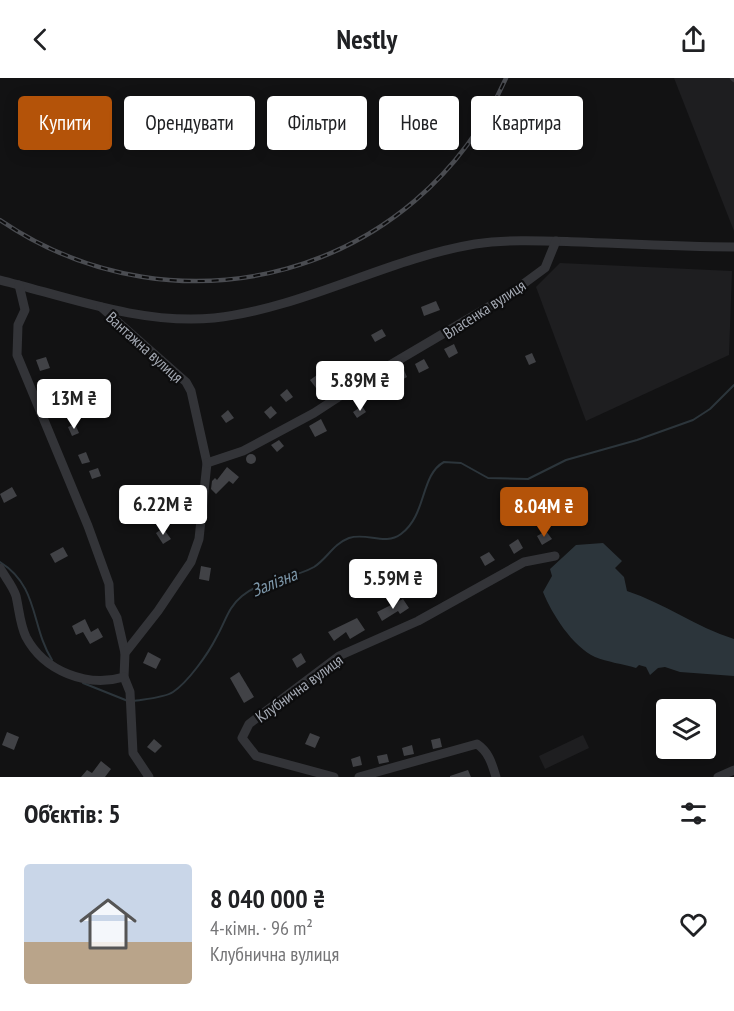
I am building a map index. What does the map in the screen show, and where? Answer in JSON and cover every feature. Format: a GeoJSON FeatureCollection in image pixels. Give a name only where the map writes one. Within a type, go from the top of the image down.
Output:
{"type":"FeatureCollection","features":[{"type":"Feature","properties":{"kind":"street"},"geometry":{"type":"LineString","coordinates":[[0,280],[98,305],[150,315],[191,318],[232,315],[324,291],[456,248],[491,242],[554,241],[734,247]]}},
{"type":"Feature","properties":{"kind":"street","name":"Власенка вулиця"},"geometry":{"type":"LineString","coordinates":[[207,464],[243,451],[314,413],[363,381],[488,308],[545,268],[554,241]]}},
{"type":"Feature","properties":{"kind":"street"},"geometry":{"type":"LineString","coordinates":[[20,285],[25,309],[18,325],[17,355],[88,526],[109,584],[110,605],[117,618],[125,653],[124,677],[130,692],[133,753],[148,777]]}},
{"type":"Feature","properties":{"kind":"street","name":"Вантажна вулиця"},"geometry":{"type":"LineString","coordinates":[[98,305],[186,382],[191,391],[207,464],[199,538],[191,562],[158,611],[125,653]]}},
{"type":"Feature","properties":{"kind":"street","name":"Клубнична вулиця"},"geometry":{"type":"LineString","coordinates":[[334,777],[256,756],[242,738],[249,724],[339,656],[418,621],[524,562],[555,556]]}},
{"type":"Feature","properties":{"kind":"street"},"geometry":{"type":"LineString","coordinates":[[0,568],[15,593],[25,636],[47,663],[86,680],[110,681],[124,677]]}},
{"type":"Feature","properties":{"kind":"street"},"geometry":{"type":"LineString","coordinates":[[359,777],[477,744],[483,748],[496,777]]}},
{"type":"Feature","properties":{"kind":"street"},"geometry":{"type":"LineString","coordinates":[[718,777],[734,770]]}},
{"type":"Feature","properties":{"kind":"shaded area"},"geometry":{"type":"Polygon","coordinates":[[[674,78],[734,78],[734,231],[674,78]]]}},
{"type":"Feature","properties":{"kind":"shaded area"},"geometry":{"type":"Polygon","coordinates":[[[560,263],[732,271],[729,355],[586,421],[536,287],[560,263]]]}},
{"type":"Feature","properties":{"kind":"shaded area"},"geometry":{"type":"Polygon","coordinates":[[[603,543],[622,561],[615,568],[624,577],[627,591],[734,639],[734,676],[680,672],[665,667],[658,668],[650,675],[646,667],[639,665],[636,668],[600,659],[578,645],[557,619],[543,592],[552,576],[550,569],[576,545],[603,543]]]}},
{"type":"Feature","properties":{"kind":"shaded area"},"geometry":{"type":"Polygon","coordinates":[[[583,735],[589,748],[545,769],[539,756],[583,735]]]}},
{"type":"Feature","properties":{"kind":"building"},"geometry":{"type":"Polygon","coordinates":[[[436,301],[440,310],[424,316],[421,307],[436,301]]]}},
{"type":"Feature","properties":{"kind":"building"},"geometry":{"type":"Polygon","coordinates":[[[382,329],[386,336],[375,342],[371,335],[382,329]]]}},
{"type":"Feature","properties":{"kind":"building"},"geometry":{"type":"Polygon","coordinates":[[[454,344],[458,353],[449,358],[444,349],[454,344]]]}},
{"type":"Feature","properties":{"kind":"building"},"geometry":{"type":"Polygon","coordinates":[[[532,353],[536,362],[529,365],[525,356],[532,353]]]}},
{"type":"Feature","properties":{"kind":"building"},"geometry":{"type":"Polygon","coordinates":[[[46,357],[50,368],[40,371],[36,360],[46,357]]]}},
{"type":"Feature","properties":{"kind":"building"},"geometry":{"type":"Polygon","coordinates":[[[424,359],[429,368],[419,373],[415,364],[424,359]]]}},
{"type":"Feature","properties":{"kind":"building"},"geometry":{"type":"Polygon","coordinates":[[[403,368],[407,377],[398,382],[393,373],[403,368]]]}},
{"type":"Feature","properties":{"kind":"building"},"geometry":{"type":"Polygon","coordinates":[[[317,375],[323,382],[316,388],[310,380],[317,375]]]}},
{"type":"Feature","properties":{"kind":"building"},"geometry":{"type":"Polygon","coordinates":[[[377,381],[382,390],[373,395],[368,386],[377,381]]]}},
{"type":"Feature","properties":{"kind":"building"},"geometry":{"type":"Polygon","coordinates":[[[287,389],[293,397],[286,402],[280,395],[287,389]]]}},
{"type":"Feature","properties":{"kind":"building"},"geometry":{"type":"Polygon","coordinates":[[[60,393],[63,401],[55,404],[52,396],[60,393]]]}},
{"type":"Feature","properties":{"kind":"building"},"geometry":{"type":"Polygon","coordinates":[[[271,406],[277,413],[270,419],[264,412],[271,406]]]}},
{"type":"Feature","properties":{"kind":"building"},"geometry":{"type":"Polygon","coordinates":[[[362,406],[366,412],[357,418],[353,412],[362,406]]]}},
{"type":"Feature","properties":{"kind":"building"},"geometry":{"type":"Polygon","coordinates":[[[228,410],[234,418],[226,423],[221,416],[228,410]]]}},
{"type":"Feature","properties":{"kind":"building"},"geometry":{"type":"Polygon","coordinates":[[[321,419],[327,431],[315,437],[309,426],[321,419]]]}},
{"type":"Feature","properties":{"kind":"building"},"geometry":{"type":"Polygon","coordinates":[[[75,424],[79,433],[72,436],[68,427],[75,424]]]}},
{"type":"Feature","properties":{"kind":"building"},"geometry":{"type":"Polygon","coordinates":[[[279,440],[284,446],[277,452],[271,445],[279,440]]]}},
{"type":"Feature","properties":{"kind":"building"},"geometry":{"type":"Polygon","coordinates":[[[86,452],[90,462],[82,464],[78,455],[86,452]]]}},
{"type":"Feature","properties":{"kind":"building"},"geometry":{"type":"Polygon","coordinates":[[[251,454],[255,455],[255,463],[251,464],[247,463],[246,459],[247,455],[251,454]]]}},
{"type":"Feature","properties":{"kind":"building"},"geometry":{"type":"Polygon","coordinates":[[[227,467],[239,477],[233,484],[229,481],[216,494],[211,489],[212,481],[215,478],[217,480],[227,467]]]}},
{"type":"Feature","properties":{"kind":"building"},"geometry":{"type":"Polygon","coordinates":[[[98,468],[101,476],[92,479],[89,471],[98,468]]]}},
{"type":"Feature","properties":{"kind":"building"},"geometry":{"type":"Polygon","coordinates":[[[174,485],[181,494],[173,499],[166,490],[174,485]]]}},
{"type":"Feature","properties":{"kind":"building"},"geometry":{"type":"Polygon","coordinates":[[[12,487],[17,496],[4,503],[0,494],[12,487]]]}},
{"type":"Feature","properties":{"kind":"building"},"geometry":{"type":"Polygon","coordinates":[[[163,528],[171,539],[163,544],[156,533],[163,528]]]}},
{"type":"Feature","properties":{"kind":"building"},"geometry":{"type":"Polygon","coordinates":[[[546,531],[552,539],[542,545],[537,536],[546,531]]]}},
{"type":"Feature","properties":{"kind":"building"},"geometry":{"type":"Polygon","coordinates":[[[518,539],[523,548],[514,554],[509,545],[518,539]]]}},
{"type":"Feature","properties":{"kind":"building"},"geometry":{"type":"Polygon","coordinates":[[[63,547],[68,556],[55,563],[50,554],[63,547]]]}},
{"type":"Feature","properties":{"kind":"building"},"geometry":{"type":"Polygon","coordinates":[[[489,552],[495,560],[485,566],[480,557],[489,552]]]}},
{"type":"Feature","properties":{"kind":"building"},"geometry":{"type":"Polygon","coordinates":[[[201,566],[211,568],[209,581],[199,579],[201,566]]]}},
{"type":"Feature","properties":{"kind":"building"},"geometry":{"type":"Polygon","coordinates":[[[403,599],[409,608],[400,614],[398,611],[382,621],[377,612],[403,599]]]}},
{"type":"Feature","properties":{"kind":"building"},"geometry":{"type":"Polygon","coordinates":[[[357,618],[365,630],[350,639],[346,632],[334,641],[328,632],[357,618]]]}},
{"type":"Feature","properties":{"kind":"building"},"geometry":{"type":"Polygon","coordinates":[[[85,619],[91,632],[98,628],[103,637],[90,644],[83,632],[76,635],[72,626],[85,619]]]}},
{"type":"Feature","properties":{"kind":"building"},"geometry":{"type":"Polygon","coordinates":[[[148,652],[161,659],[156,669],[143,663],[148,652]]]}},
{"type":"Feature","properties":{"kind":"building"},"geometry":{"type":"Polygon","coordinates":[[[301,653],[306,662],[297,668],[292,659],[301,653]]]}},
{"type":"Feature","properties":{"kind":"building"},"geometry":{"type":"Polygon","coordinates":[[[239,672],[254,697],[244,703],[230,678],[239,672]]]}},
{"type":"Feature","properties":{"kind":"building"},"geometry":{"type":"Polygon","coordinates":[[[7,732],[19,737],[14,750],[2,745],[7,732]]]}},
{"type":"Feature","properties":{"kind":"building"},"geometry":{"type":"Polygon","coordinates":[[[310,733],[320,737],[315,748],[305,744],[310,733]]]}},
{"type":"Feature","properties":{"kind":"building"},"geometry":{"type":"Polygon","coordinates":[[[440,738],[442,747],[433,749],[431,740],[440,738]]]}},
{"type":"Feature","properties":{"kind":"building"},"geometry":{"type":"Polygon","coordinates":[[[154,739],[162,746],[155,753],[147,747],[154,739]]]}},
{"type":"Feature","properties":{"kind":"building"},"geometry":{"type":"Polygon","coordinates":[[[412,745],[414,754],[404,756],[402,748],[412,745]]]}},
{"type":"Feature","properties":{"kind":"building"},"geometry":{"type":"Polygon","coordinates":[[[387,754],[389,762],[379,764],[377,756],[387,754]]]}},
{"type":"Feature","properties":{"kind":"building"},"geometry":{"type":"Polygon","coordinates":[[[360,756],[362,765],[353,767],[351,759],[360,756]]]}},
{"type":"Feature","properties":{"kind":"building"},"geometry":{"type":"Polygon","coordinates":[[[101,761],[111,769],[105,777],[81,777],[87,770],[92,773],[101,761]]]}},
{"type":"Feature","properties":{"kind":"building"},"geometry":{"type":"Polygon","coordinates":[[[468,770],[471,777],[450,777],[450,776],[468,770]]]}},
{"type":"Feature","properties":{"kind":"waterway","name":"Залізна"},"geometry":{"type":"LineString","coordinates":[[133,701],[165,696],[179,687],[208,652],[233,605],[251,590],[314,567],[349,538],[389,539],[401,534],[415,517],[431,476],[444,462],[461,463],[488,478],[528,479],[566,460],[637,440],[693,420],[710,409],[734,385]]}},
{"type":"Feature","properties":{"kind":"waterway","name":"Залізна"},"geometry":{"type":"LineString","coordinates":[[0,562],[22,583],[33,608],[45,647],[52,660]]}},
{"type":"Feature","properties":{"kind":"waterway","name":"Залізна"},"geometry":{"type":"LineString","coordinates":[[83,683],[128,701]]}},
{"type":"Feature","properties":{"kind":"railway"},"geometry":{"type":"LineString","coordinates":[[0,220],[69,257],[142,277],[215,280],[287,269],[354,242],[415,201],[466,146],[506,78]]}}]}
